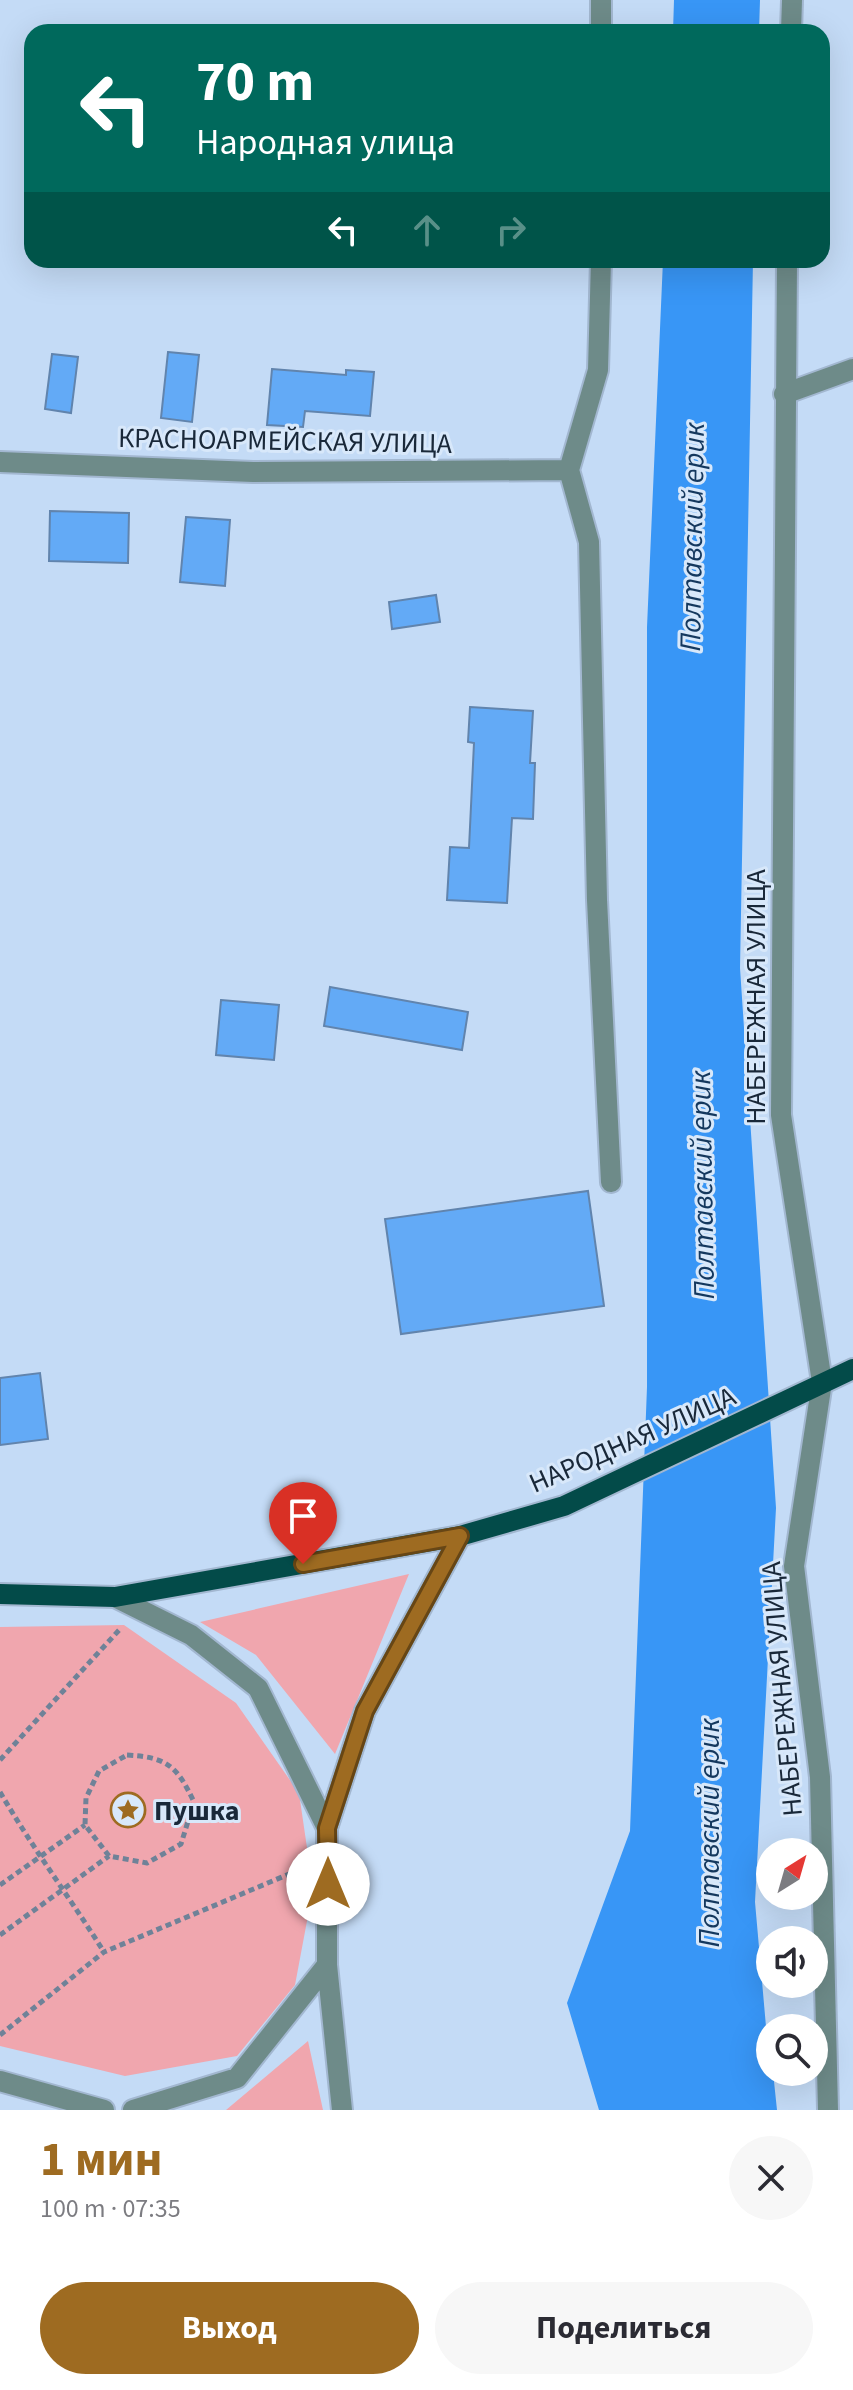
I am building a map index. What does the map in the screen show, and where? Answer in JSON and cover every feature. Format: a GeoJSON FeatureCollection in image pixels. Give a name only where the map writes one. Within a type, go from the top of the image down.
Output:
{"type":"FeatureCollection","features":[{"type":"Feature","properties":{"kind":"main road","name":"НАРОДНАЯ УЛИЦА"},"geometry":{"type":"LineString","coordinates":[[0,1594],[115,1597],[460,1536],[564,1506],[853,1369]]}},
{"type":"Feature","properties":{"kind":"street"},"geometry":{"type":"LineString","coordinates":[[601,0],[601,24]]}},
{"type":"Feature","properties":{"kind":"street"},"geometry":{"type":"LineString","coordinates":[[791,24],[792,0]]}},
{"type":"Feature","properties":{"kind":"street"},"geometry":{"type":"LineString","coordinates":[[601,268],[598,370],[569,470],[589,542],[597,900],[611,1182]]}},
{"type":"Feature","properties":{"kind":"street","name":"НАБЕРЕЖНАЯ УЛИЦА"},"geometry":{"type":"LineString","coordinates":[[787,268],[781,1115],[822,1382],[794,1566],[820,1777],[828,2110]]}},
{"type":"Feature","properties":{"kind":"street"},"geometry":{"type":"LineString","coordinates":[[784,394],[853,369]]}},
{"type":"Feature","properties":{"kind":"street","name":"КРАСНОАРМЕЙСКАЯ УЛИЦА"},"geometry":{"type":"LineString","coordinates":[[0,462],[253,472],[569,470]]}},
{"type":"Feature","properties":{"kind":"street"},"geometry":{"type":"LineString","coordinates":[[342,2110],[327,1965],[327,1828],[365,1711],[460,1536]]}},
{"type":"Feature","properties":{"kind":"street"},"geometry":{"type":"LineString","coordinates":[[115,1597],[191,1635],[258,1688],[327,1828]]}},
{"type":"Feature","properties":{"kind":"street"},"geometry":{"type":"LineString","coordinates":[[133,2110],[237,2078],[327,1965]]}},
{"type":"Feature","properties":{"kind":"street"},"geometry":{"type":"LineString","coordinates":[[0,2081],[104,2110]]}},
{"type":"Feature","properties":{"kind":"path"},"geometry":{"type":"LineString","coordinates":[[0,1760],[124,1625],[115,1597]]}},
{"type":"Feature","properties":{"kind":"path"},"geometry":{"type":"LineString","coordinates":[[127,1755],[157,1757],[181,1775],[194,1802],[181,1844],[147,1863],[109,1856],[85,1825],[86,1798],[99,1771],[127,1755]]}},
{"type":"Feature","properties":{"kind":"path"},"geometry":{"type":"LineString","coordinates":[[0,1792],[37,1856],[63,1887],[104,1952]]}},
{"type":"Feature","properties":{"kind":"path"},"geometry":{"type":"LineString","coordinates":[[0,1885],[85,1825]]}},
{"type":"Feature","properties":{"kind":"path"},"geometry":{"type":"LineString","coordinates":[[0,1935],[109,1856]]}},
{"type":"Feature","properties":{"kind":"path"},"geometry":{"type":"LineString","coordinates":[[0,2035],[104,1952],[329,1857]]}},
{"type":"Feature","properties":{"kind":"shaded area"},"geometry":{"type":"Polygon","coordinates":[[[409,1574],[335,1754],[256,1655],[200,1622],[409,1574]]]}},
{"type":"Feature","properties":{"kind":"shaded area"},"geometry":{"type":"Polygon","coordinates":[[[124,1625],[236,1703],[299,1793],[313,1889],[295,1985],[237,2056],[125,2076],[0,2046],[0,1627],[124,1625]]]}},
{"type":"Feature","properties":{"kind":"shaded area"},"geometry":{"type":"Polygon","coordinates":[[[308,2041],[323,2110],[226,2110],[308,2041]]]}},
{"type":"Feature","properties":{"kind":"water"},"geometry":{"type":"Polygon","coordinates":[[[674,0],[760,0],[759,24],[673,24],[674,0]]]}},
{"type":"Feature","properties":{"kind":"water","name":"Полтавский ерик"},"geometry":{"type":"Polygon","coordinates":[[[663,268],[753,268],[740,968],[776,1508],[758,1838],[756,1838],[756,1998],[763,1998],[765,2014],[756,2014],[756,2086],[774,2086],[777,2110],[599,2110],[567,2003],[630,1831],[647,1387],[647,627],[663,268]]]}},
{"type":"Feature","properties":{"kind":"building"},"geometry":{"type":"Polygon","coordinates":[[[168,352],[199,355],[192,422],[161,418],[168,352]]]}},
{"type":"Feature","properties":{"kind":"building"},"geometry":{"type":"Polygon","coordinates":[[[52,354],[78,357],[71,413],[45,409],[52,354]]]}},
{"type":"Feature","properties":{"kind":"building"},"geometry":{"type":"Polygon","coordinates":[[[272,369],[346,375],[346,370],[374,372],[370,416],[305,411],[303,427],[267,425],[272,369]]]}},
{"type":"Feature","properties":{"kind":"building"},"geometry":{"type":"Polygon","coordinates":[[[50,511],[129,513],[128,563],[49,561],[50,511]]]}},
{"type":"Feature","properties":{"kind":"building"},"geometry":{"type":"Polygon","coordinates":[[[186,517],[230,520],[225,586],[180,582],[186,517]]]}},
{"type":"Feature","properties":{"kind":"building"},"geometry":{"type":"Polygon","coordinates":[[[436,595],[440,622],[392,629],[389,602],[436,595]]]}},
{"type":"Feature","properties":{"kind":"building"},"geometry":{"type":"Polygon","coordinates":[[[470,707],[533,711],[530,763],[535,763],[533,819],[512,818],[507,903],[447,900],[450,847],[469,848],[474,743],[468,742],[470,707]]]}},
{"type":"Feature","properties":{"kind":"building"},"geometry":{"type":"Polygon","coordinates":[[[330,987],[468,1012],[462,1050],[324,1026],[330,987]]]}},
{"type":"Feature","properties":{"kind":"building"},"geometry":{"type":"Polygon","coordinates":[[[221,1000],[279,1005],[274,1060],[216,1055],[221,1000]]]}},
{"type":"Feature","properties":{"kind":"building"},"geometry":{"type":"Polygon","coordinates":[[[588,1191],[604,1306],[401,1334],[385,1219],[588,1191]]]}},
{"type":"Feature","properties":{"kind":"building"},"geometry":{"type":"Polygon","coordinates":[[[40,1373],[48,1439],[0,1445],[0,1378],[40,1373]]]}},
{"type":"Feature","properties":{"kind":"place","name":"Пушка"},"geometry":{"type":"Point","coordinates":[128,1810]}},
{"type":"Feature","properties":{"kind":"route"},"geometry":{"type":"LineString","coordinates":[[303,1564],[460,1536],[365,1711],[327,1828],[328,1884]]}}]}
